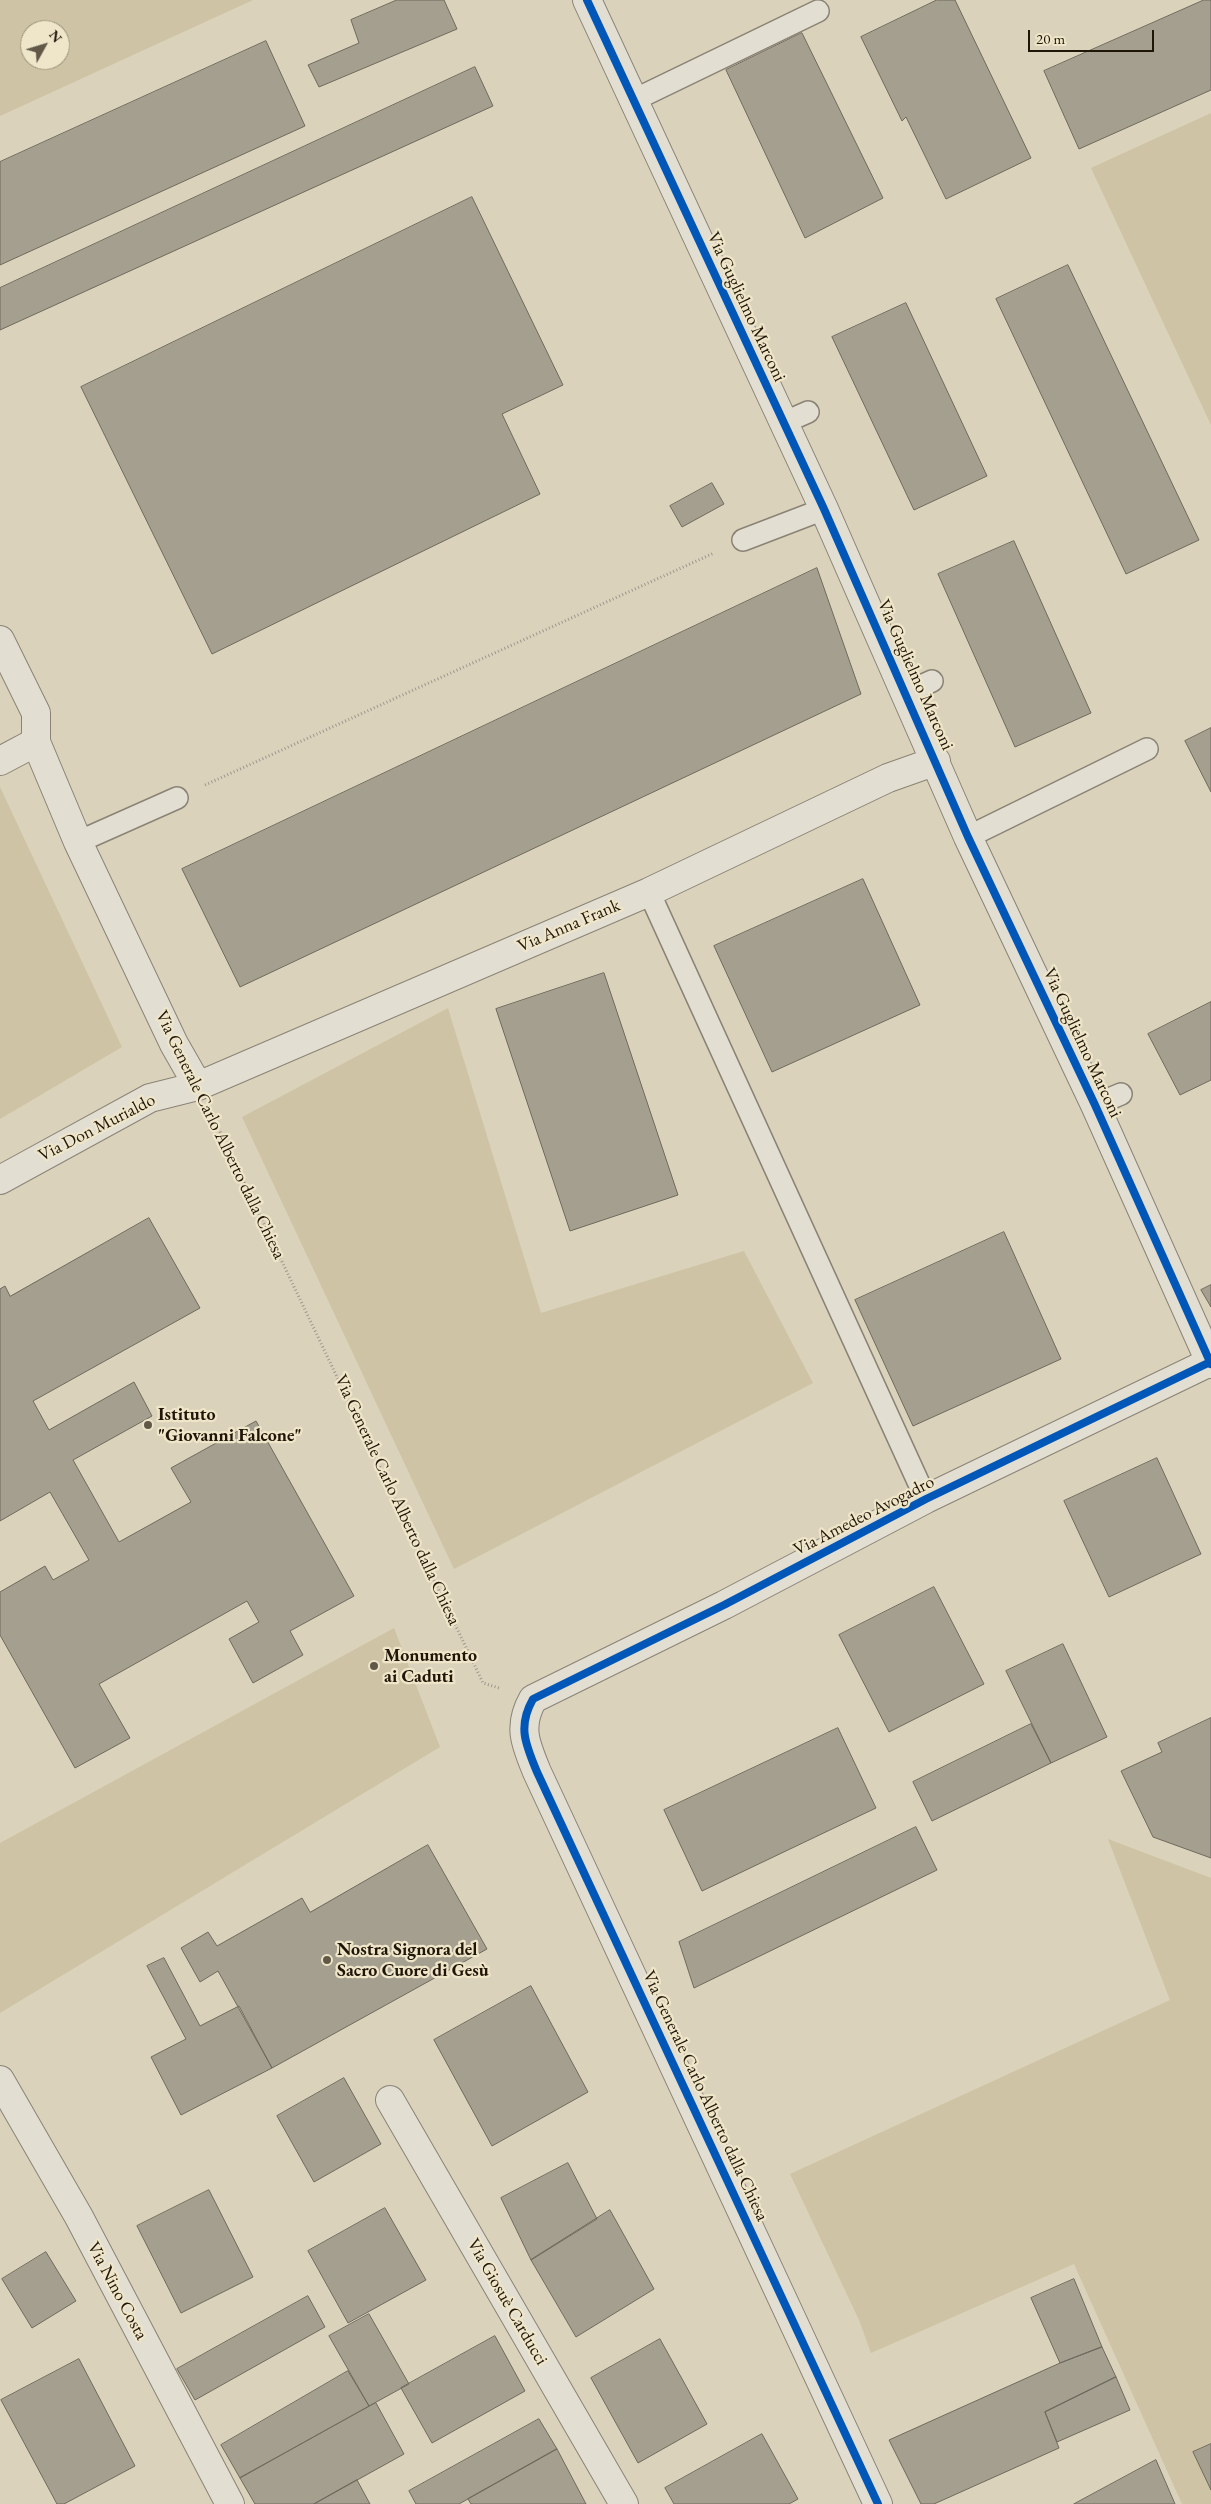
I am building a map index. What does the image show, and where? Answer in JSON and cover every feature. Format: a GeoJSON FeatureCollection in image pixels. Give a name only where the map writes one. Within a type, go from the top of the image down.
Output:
{"type":"FeatureCollection","features":[{"type":"Feature","properties":{"kind":"street","name":"Via Guglielmo Marconi"},"geometry":{"type":"LineString","coordinates":[[587,0],[824,509],[968,837],[1095,1105],[1211,1363]]}},
{"type":"Feature","properties":{"kind":"street","name":"Via Generale Carlo Alberto dalla Chiesa"},"geometry":{"type":"LineString","coordinates":[[0,640],[36,713],[36,742],[78,842],[174,1044],[198,1086]]}},
{"type":"Feature","properties":{"kind":"street"},"geometry":{"type":"LineString","coordinates":[[0,761],[36,742]]}},
{"type":"Feature","properties":{"kind":"street","name":"Via Anna Frank"},"geometry":{"type":"LineString","coordinates":[[198,1086],[649,892],[888,778],[936,761]]}},
{"type":"Feature","properties":{"kind":"street","name":"Via Don Murialdo"},"geometry":{"type":"LineString","coordinates":[[0,1180],[150,1098],[198,1086]]}},
{"type":"Feature","properties":{"kind":"street","name":"Via Amedeo Avogadro"},"geometry":{"type":"LineString","coordinates":[[533,1699],[724,1605],[926,1499],[1211,1363]]}},
{"type":"Feature","properties":{"kind":"street","name":"Via Generale Carlo Alberto dalla Chiesa"},"geometry":{"type":"LineString","coordinates":[[533,1699],[526,1711],[523,1727],[537,1772],[878,2504]]}},
{"type":"Feature","properties":{"kind":"street","name":"Via Nino Costa"},"geometry":{"type":"LineString","coordinates":[[0,2080],[78,2217],[230,2504]]}},
{"type":"Feature","properties":{"kind":"street","name":"Via Giosuè Carducci"},"geometry":{"type":"LineString","coordinates":[[390,2100],[624,2504]]}},
{"type":"Feature","properties":{"kind":"lane"},"geometry":{"type":"LineString","coordinates":[[634,100],[818,11]]}},
{"type":"Feature","properties":{"kind":"lane"},"geometry":{"type":"LineString","coordinates":[[783,423],[808,412]]}},
{"type":"Feature","properties":{"kind":"lane"},"geometry":{"type":"LineString","coordinates":[[743,540],[824,509]]}},
{"type":"Feature","properties":{"kind":"lane"},"geometry":{"type":"LineString","coordinates":[[906,693],[932,681]]}},
{"type":"Feature","properties":{"kind":"lane"},"geometry":{"type":"LineString","coordinates":[[968,837],[1147,750]]}},
{"type":"Feature","properties":{"kind":"lane"},"geometry":{"type":"LineString","coordinates":[[78,842],[177,798]]}},
{"type":"Feature","properties":{"kind":"lane"},"geometry":{"type":"LineString","coordinates":[[649,892],[926,1499]]}},
{"type":"Feature","properties":{"kind":"lane"},"geometry":{"type":"LineString","coordinates":[[1095,1105],[1121,1094]]}},
{"type":"Feature","properties":{"kind":"path"},"geometry":{"type":"LineString","coordinates":[[177,798],[743,540]]}},
{"type":"Feature","properties":{"kind":"shaded area"},"geometry":{"type":"Polygon","coordinates":[[[0,0],[253,0],[0,116],[0,0]]]}},
{"type":"Feature","properties":{"kind":"shaded area"},"geometry":{"type":"Polygon","coordinates":[[[1211,113],[1211,425],[1091,168],[1211,113]]]}},
{"type":"Feature","properties":{"kind":"shaded area"},"geometry":{"type":"Polygon","coordinates":[[[0,787],[122,1047],[0,1119],[0,787]]]}},
{"type":"Feature","properties":{"kind":"shaded area"},"geometry":{"type":"Polygon","coordinates":[[[448,1008],[541,1313],[744,1251],[813,1383],[454,1569],[242,1117],[448,1008]]]}},
{"type":"Feature","properties":{"kind":"shaded area"},"geometry":{"type":"Polygon","coordinates":[[[394,1628],[440,1747],[0,2013],[0,1843],[394,1628]]]}},
{"type":"Feature","properties":{"kind":"shaded area"},"geometry":{"type":"Polygon","coordinates":[[[1108,1839],[1211,1878],[1211,2504],[1182,2504],[1074,2264],[871,2353],[859,2320],[790,2174],[1170,2000],[1108,1839]]]}},
{"type":"Feature","properties":{"kind":"building"},"geometry":{"type":"Polygon","coordinates":[[[397,0],[444,0],[457,29],[319,87],[308,65],[359,43],[351,20],[397,0]]]}},
{"type":"Feature","properties":{"kind":"building"},"geometry":{"type":"Polygon","coordinates":[[[937,0],[955,0],[1031,158],[946,199],[906,117],[902,121],[861,37],[937,0]]]}},
{"type":"Feature","properties":{"kind":"building"},"geometry":{"type":"Polygon","coordinates":[[[1204,0],[1211,0],[1211,90],[1079,149],[1044,71],[1204,0]]]}},
{"type":"Feature","properties":{"kind":"building"},"geometry":{"type":"Polygon","coordinates":[[[802,33],[883,198],[805,238],[726,70],[802,33]]]}},
{"type":"Feature","properties":{"kind":"building"},"geometry":{"type":"Polygon","coordinates":[[[266,41],[305,126],[0,265],[0,162],[266,41]]]}},
{"type":"Feature","properties":{"kind":"building"},"geometry":{"type":"Polygon","coordinates":[[[475,67],[493,106],[0,330],[0,288],[475,67]]]}},
{"type":"Feature","properties":{"kind":"building"},"geometry":{"type":"Polygon","coordinates":[[[472,197],[563,385],[502,414],[540,494],[212,654],[81,387],[472,197]]]}},
{"type":"Feature","properties":{"kind":"building"},"geometry":{"type":"Polygon","coordinates":[[[1068,265],[1199,540],[1126,574],[996,299],[1068,265]]]}},
{"type":"Feature","properties":{"kind":"building"},"geometry":{"type":"Polygon","coordinates":[[[906,303],[987,476],[914,510],[832,337],[906,303]]]}},
{"type":"Feature","properties":{"kind":"building"},"geometry":{"type":"Polygon","coordinates":[[[712,483],[724,504],[682,527],[670,506],[712,483]]]}},
{"type":"Feature","properties":{"kind":"building"},"geometry":{"type":"Polygon","coordinates":[[[1014,541],[1091,713],[1015,747],[938,574],[1014,541]]]}},
{"type":"Feature","properties":{"kind":"building"},"geometry":{"type":"Polygon","coordinates":[[[817,568],[861,694],[240,987],[182,869],[817,568]]]}},
{"type":"Feature","properties":{"kind":"building"},"geometry":{"type":"Polygon","coordinates":[[[1211,728],[1211,792],[1185,741],[1211,728]]]}},
{"type":"Feature","properties":{"kind":"building"},"geometry":{"type":"Polygon","coordinates":[[[863,879],[920,1005],[772,1072],[714,946],[863,879]]]}},
{"type":"Feature","properties":{"kind":"building"},"geometry":{"type":"Polygon","coordinates":[[[604,973],[678,1195],[570,1231],[496,1009],[604,973]]]}},
{"type":"Feature","properties":{"kind":"building"},"geometry":{"type":"Polygon","coordinates":[[[1211,1002],[1211,1080],[1180,1095],[1148,1034],[1211,1002]]]}},
{"type":"Feature","properties":{"kind":"building"},"geometry":{"type":"Polygon","coordinates":[[[149,1218],[200,1308],[33,1401],[49,1430],[134,1382],[152,1416],[73,1460],[119,1542],[191,1502],[171,1468],[256,1421],[354,1596],[290,1631],[303,1655],[253,1683],[229,1639],[259,1622],[247,1601],[99,1684],[130,1738],[75,1768],[0,1635],[0,1592],[45,1566],[53,1580],[89,1560],[50,1492],[0,1521],[0,1289],[5,1286],[10,1296],[149,1218]]]}},
{"type":"Feature","properties":{"kind":"building"},"geometry":{"type":"Polygon","coordinates":[[[1004,1232],[1061,1359],[913,1426],[855,1300],[1004,1232]]]}},
{"type":"Feature","properties":{"kind":"building"},"geometry":{"type":"Polygon","coordinates":[[[1211,1285],[1211,1307],[1201,1290],[1211,1285]]]}},
{"type":"Feature","properties":{"kind":"building"},"geometry":{"type":"Polygon","coordinates":[[[1157,1458],[1201,1554],[1109,1597],[1064,1501],[1157,1458]]]}},
{"type":"Feature","properties":{"kind":"building"},"geometry":{"type":"Polygon","coordinates":[[[934,1587],[984,1684],[889,1732],[839,1635],[934,1587]]]}},
{"type":"Feature","properties":{"kind":"building"},"geometry":{"type":"Polygon","coordinates":[[[1063,1644],[1107,1737],[1051,1763],[1006,1671],[1063,1644]]]}},
{"type":"Feature","properties":{"kind":"building"},"geometry":{"type":"Polygon","coordinates":[[[1211,1718],[1211,1858],[1153,1837],[1121,1771],[1162,1752],[1158,1743],[1211,1718]]]}},
{"type":"Feature","properties":{"kind":"building"},"geometry":{"type":"Polygon","coordinates":[[[1031,1724],[1051,1763],[932,1821],[913,1782],[1031,1724]]]}},
{"type":"Feature","properties":{"kind":"building"},"geometry":{"type":"Polygon","coordinates":[[[838,1728],[876,1808],[702,1891],[664,1810],[838,1728]]]}},
{"type":"Feature","properties":{"kind":"building"},"geometry":{"type":"Polygon","coordinates":[[[916,1827],[937,1870],[694,1988],[679,1942],[916,1827]]]}},
{"type":"Feature","properties":{"kind":"building","name":"Nostra Signora del Sacro Cuore di Gesù"},"geometry":{"type":"Polygon","coordinates":[[[428,1845],[487,1949],[272,2068],[218,1971],[200,1982],[181,1948],[208,1932],[217,1946],[302,1898],[310,1912],[428,1845]]]}},
{"type":"Feature","properties":{"kind":"building"},"geometry":{"type":"Polygon","coordinates":[[[164,1958],[200,2026],[239,2006],[272,2068],[181,2115],[151,2057],[186,2039],[147,1966],[164,1958]]]}},
{"type":"Feature","properties":{"kind":"building"},"geometry":{"type":"Polygon","coordinates":[[[531,1986],[588,2092],[492,2146],[434,2040],[531,1986]]]}},
{"type":"Feature","properties":{"kind":"building"},"geometry":{"type":"Polygon","coordinates":[[[344,2078],[381,2144],[314,2182],[277,2116],[344,2078]]]}},
{"type":"Feature","properties":{"kind":"building"},"geometry":{"type":"Polygon","coordinates":[[[568,2163],[597,2219],[531,2260],[501,2198],[568,2163]]]}},
{"type":"Feature","properties":{"kind":"building"},"geometry":{"type":"Polygon","coordinates":[[[209,2190],[253,2277],[181,2313],[137,2226],[209,2190]]]}},
{"type":"Feature","properties":{"kind":"building"},"geometry":{"type":"Polygon","coordinates":[[[385,2208],[426,2280],[348,2323],[308,2251],[385,2208]]]}},
{"type":"Feature","properties":{"kind":"building"},"geometry":{"type":"Polygon","coordinates":[[[610,2210],[654,2289],[576,2337],[531,2260],[610,2210]]]}},
{"type":"Feature","properties":{"kind":"building"},"geometry":{"type":"Polygon","coordinates":[[[46,2252],[76,2301],[32,2328],[2,2279],[46,2252]]]}},
{"type":"Feature","properties":{"kind":"building"},"geometry":{"type":"Polygon","coordinates":[[[1074,2279],[1102,2347],[1060,2363],[1031,2298],[1074,2279]]]}},
{"type":"Feature","properties":{"kind":"building"},"geometry":{"type":"Polygon","coordinates":[[[308,2296],[325,2327],[195,2400],[177,2369],[308,2296]]]}},
{"type":"Feature","properties":{"kind":"building"},"geometry":{"type":"Polygon","coordinates":[[[369,2314],[409,2384],[369,2406],[329,2336],[369,2314]]]}},
{"type":"Feature","properties":{"kind":"building"},"geometry":{"type":"Polygon","coordinates":[[[495,2336],[525,2391],[432,2443],[401,2388],[495,2336]]]}},
{"type":"Feature","properties":{"kind":"building"},"geometry":{"type":"Polygon","coordinates":[[[660,2339],[707,2424],[638,2463],[591,2378],[660,2339]]]}},
{"type":"Feature","properties":{"kind":"building"},"geometry":{"type":"Polygon","coordinates":[[[1102,2347],[1116,2377],[1045,2412],[1059,2448],[934,2504],[921,2504],[889,2440],[1060,2363],[1102,2347]]]}},
{"type":"Feature","properties":{"kind":"building"},"geometry":{"type":"Polygon","coordinates":[[[79,2359],[135,2466],[64,2504],[57,2504],[1,2400],[79,2359]]]}},
{"type":"Feature","properties":{"kind":"building"},"geometry":{"type":"Polygon","coordinates":[[[348,2371],[369,2406],[240,2478],[221,2445],[348,2371]]]}},
{"type":"Feature","properties":{"kind":"building"},"geometry":{"type":"Polygon","coordinates":[[[1116,2377],[1130,2410],[1057,2442],[1045,2412],[1116,2377]]]}},
{"type":"Feature","properties":{"kind":"building"},"geometry":{"type":"Polygon","coordinates":[[[376,2403],[404,2454],[314,2504],[255,2504],[240,2478],[376,2403]]]}},
{"type":"Feature","properties":{"kind":"building"},"geometry":{"type":"Polygon","coordinates":[[[539,2419],[557,2449],[459,2504],[416,2504],[409,2491],[539,2419]]]}},
{"type":"Feature","properties":{"kind":"building"},"geometry":{"type":"Polygon","coordinates":[[[762,2434],[798,2499],[789,2504],[674,2504],[665,2488],[762,2434]]]}},
{"type":"Feature","properties":{"kind":"building"},"geometry":{"type":"Polygon","coordinates":[[[1211,2444],[1211,2490],[1193,2452],[1211,2444]]]}},
{"type":"Feature","properties":{"kind":"building"},"geometry":{"type":"Polygon","coordinates":[[[557,2449],[586,2504],[471,2504],[468,2499],[557,2449]]]}},
{"type":"Feature","properties":{"kind":"building"},"geometry":{"type":"Polygon","coordinates":[[[1156,2460],[1175,2504],[1074,2504],[1156,2460]]]}},
{"type":"Feature","properties":{"kind":"building"},"geometry":{"type":"Polygon","coordinates":[[[357,2480],[370,2504],[314,2504],[357,2480]]]}},
{"type":"Feature","properties":{"kind":"cycle path"},"geometry":{"type":"LineString","coordinates":[[587,0],[824,509],[968,837],[1095,1105],[1211,1364]]}},
{"type":"Feature","properties":{"kind":"cycle path"},"geometry":{"type":"LineString","coordinates":[[878,2504],[537,1772],[529,1753],[525,1736],[525,1718],[533,1699],[724,1605],[926,1499],[1210,1362]]}},
{"type":"Feature","properties":{"kind":"place","name":"Istituto \"Giovanni Falcone\""},"geometry":{"type":"Point","coordinates":[148,1425]}},
{"type":"Feature","properties":{"kind":"place","name":"Monumento ai Caduti"},"geometry":{"type":"Point","coordinates":[374,1666]}},
{"type":"Feature","properties":{"kind":"place","name":"Nostra Signora del Sacro Cuore di Gesù"},"geometry":{"type":"Point","coordinates":[327,1960]}}]}
